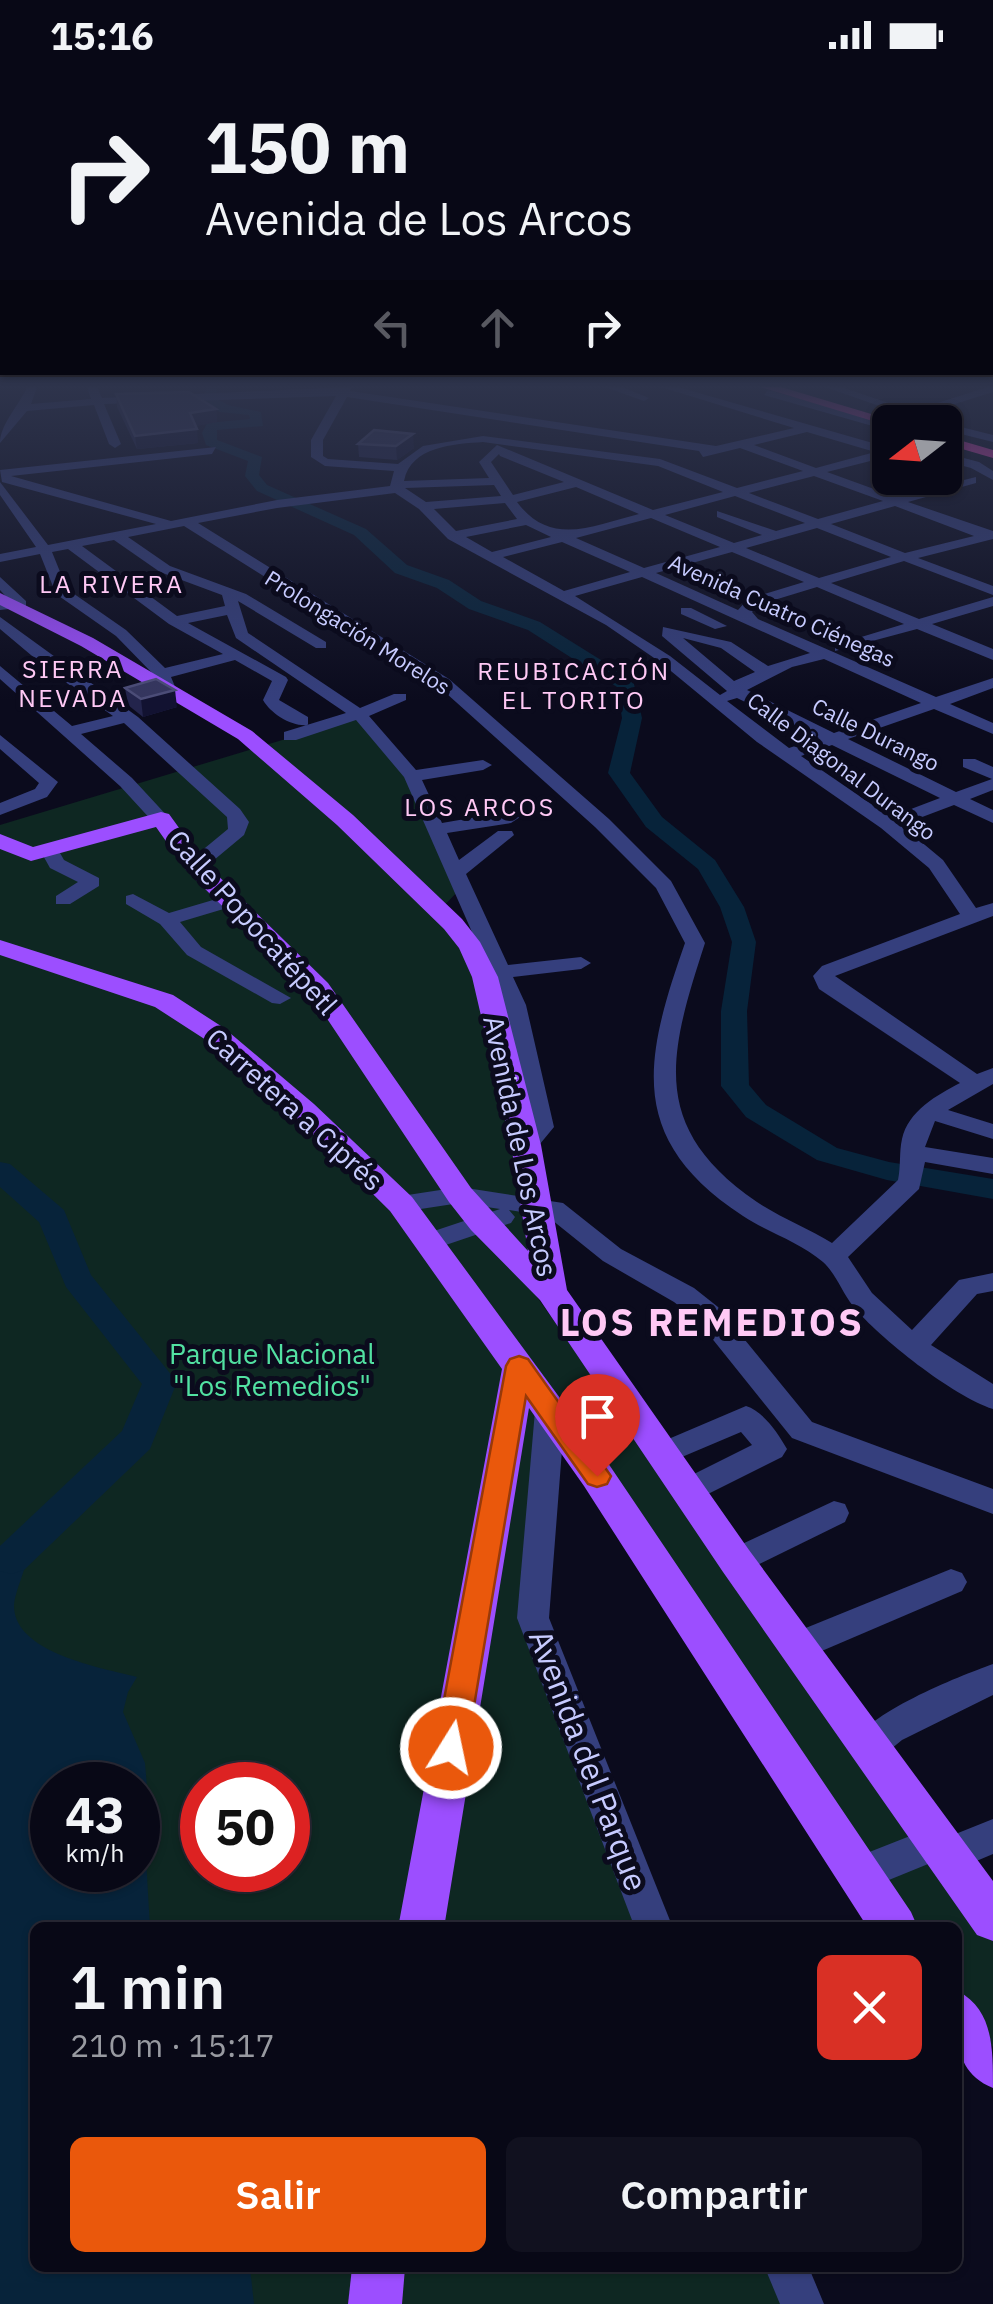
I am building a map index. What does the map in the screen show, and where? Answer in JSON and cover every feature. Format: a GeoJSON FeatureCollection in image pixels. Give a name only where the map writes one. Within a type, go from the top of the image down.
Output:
{"type":"FeatureCollection","features":[{"type":"Feature","properties":{"kind":"main road","name":"Avenida de Los Arcos"},"geometry":{"type":"LineString","coordinates":[[7,604],[165,682],[245,735],[345,820],[453,924],[471,947],[486,977],[526,1145],[551,1292],[736,1561],[993,1919]]}},
{"type":"Feature","properties":{"kind":"main road","name":"Calle Popocatépetl"},"geometry":{"type":"LineString","coordinates":[[160,819],[195,866],[320,988],[460,1195],[482,1223],[551,1292]]}},
{"type":"Feature","properties":{"kind":"main road"},"geometry":{"type":"LineString","coordinates":[[0,841],[40,852],[160,819]]}},
{"type":"Feature","properties":{"kind":"main road","name":"Carretera a Ciprés"},"geometry":{"type":"LineString","coordinates":[[0,947],[164,1001],[215,1034],[401,1204],[519,1366]]}},
{"type":"Feature","properties":{"kind":"main road"},"geometry":{"type":"LineString","coordinates":[[519,1366],[597,1476],[890,1922]]}},
{"type":"Feature","properties":{"kind":"main road"},"geometry":{"type":"LineString","coordinates":[[422,1922],[519,1366]]}},
{"type":"Feature","properties":{"kind":"main road"},"geometry":{"type":"LineString","coordinates":[[962,2021],[993,2064]]}},
{"type":"Feature","properties":{"kind":"main road"},"geometry":{"type":"LineString","coordinates":[[375,2304],[379,2272]]}},
{"type":"Feature","properties":{"kind":"street"},"geometry":{"type":"LineString","coordinates":[[4,491],[44,548],[61,592],[121,634],[165,682],[229,654],[272,656]]}},
{"type":"Feature","properties":{"kind":"street","name":"Prolongación Morelos"},"geometry":{"type":"LineString","coordinates":[[59,491],[177,522],[443,682],[602,823],[664,885],[695,943],[677,994],[668,1036],[662,1098],[674,1134],[696,1166],[714,1183],[750,1209],[834,1256]]}},
{"type":"Feature","properties":{"kind":"street"},"geometry":{"type":"LineString","coordinates":[[0,558],[177,522],[367,491]]}},
{"type":"Feature","properties":{"kind":"street"},"geometry":{"type":"LineString","coordinates":[[402,491],[424,506],[453,536],[612,622],[719,700],[738,692],[740,684],[786,664],[993,601]]}},
{"type":"Feature","properties":{"kind":"street"},"geometry":{"type":"LineString","coordinates":[[506,491],[516,513],[527,521]]}},
{"type":"Feature","properties":{"kind":"street"},"geometry":{"type":"LineString","coordinates":[[424,506],[512,499],[543,491]]}},
{"type":"Feature","properties":{"kind":"street"},"geometry":{"type":"LineString","coordinates":[[597,491],[993,655]]}},
{"type":"Feature","properties":{"kind":"street"},"geometry":{"type":"LineString","coordinates":[[492,556],[737,491]]}},
{"type":"Feature","properties":{"kind":"street"},"geometry":{"type":"LineString","coordinates":[[870,491],[989,533]]}},
{"type":"Feature","properties":{"kind":"street"},"geometry":{"type":"LineString","coordinates":[[564,595],[932,491]]}},
{"type":"Feature","properties":{"kind":"street"},"geometry":{"type":"LineString","coordinates":[[734,492],[993,591]]}},
{"type":"Feature","properties":{"kind":"street"},"geometry":{"type":"LineString","coordinates":[[598,510],[644,498]]}},
{"type":"Feature","properties":{"kind":"street"},"geometry":{"type":"LineString","coordinates":[[978,512],[989,533]]}},
{"type":"Feature","properties":{"kind":"street"},"geometry":{"type":"LineString","coordinates":[[722,514],[774,536]]}},
{"type":"Feature","properties":{"kind":"street"},"geometry":{"type":"LineString","coordinates":[[453,536],[527,521]]}},
{"type":"Feature","properties":{"kind":"street","name":"Avenida Cuatro Ciénegas"},"geometry":{"type":"LineString","coordinates":[[527,521],[754,622],[832,651],[993,729]]}},
{"type":"Feature","properties":{"kind":"street"},"geometry":{"type":"LineString","coordinates":[[594,528],[625,543]]}},
{"type":"Feature","properties":{"kind":"street"},"geometry":{"type":"LineString","coordinates":[[754,622],[745,607],[753,602],[989,533]]}},
{"type":"Feature","properties":{"kind":"street"},"geometry":{"type":"LineString","coordinates":[[114,534],[158,571],[231,600]]}},
{"type":"Feature","properties":{"kind":"street"},"geometry":{"type":"LineString","coordinates":[[70,543],[126,578],[174,622],[280,680],[272,700],[275,706],[302,721]]}},
{"type":"Feature","properties":{"kind":"street"},"geometry":{"type":"LineString","coordinates":[[615,560],[648,552]]}},
{"type":"Feature","properties":{"kind":"street"},"geometry":{"type":"LineString","coordinates":[[864,568],[946,573]]}},
{"type":"Feature","properties":{"kind":"street"},"geometry":{"type":"LineString","coordinates":[[951,595],[993,577]]}},
{"type":"Feature","properties":{"kind":"street"},"geometry":{"type":"LineString","coordinates":[[0,581],[7,604]]}},
{"type":"Feature","properties":{"kind":"street"},"geometry":{"type":"LineString","coordinates":[[174,622],[231,600],[250,599],[320,646]]}},
{"type":"Feature","properties":{"kind":"street"},"geometry":{"type":"LineString","coordinates":[[231,600],[241,636],[360,714],[412,776],[458,870],[515,1005],[542,1127],[526,1145]]}},
{"type":"Feature","properties":{"kind":"street"},"geometry":{"type":"LineString","coordinates":[[745,643],[720,626],[682,613],[786,664]]}},
{"type":"Feature","properties":{"kind":"street"},"geometry":{"type":"LineString","coordinates":[[287,626],[329,614]]}},
{"type":"Feature","properties":{"kind":"street"},"geometry":{"type":"LineString","coordinates":[[736,614],[745,643]]}},
{"type":"Feature","properties":{"kind":"street"},"geometry":{"type":"LineString","coordinates":[[0,621],[127,718],[240,822],[237,830],[195,866]]}},
{"type":"Feature","properties":{"kind":"street","name":"Calle Durango"},"geometry":{"type":"LineString","coordinates":[[766,672],[726,644],[668,630],[738,692],[993,817]]}},
{"type":"Feature","properties":{"kind":"street"},"geometry":{"type":"LineString","coordinates":[[0,667],[40,654]]}},
{"type":"Feature","properties":{"kind":"street","name":"Calle Popocatépetl"},"geometry":{"type":"LineString","coordinates":[[0,667],[126,782],[160,819]]}},
{"type":"Feature","properties":{"kind":"street"},"geometry":{"type":"LineString","coordinates":[[787,755],[993,682]]}},
{"type":"Feature","properties":{"kind":"street"},"geometry":{"type":"LineString","coordinates":[[290,736],[400,697]]}},
{"type":"Feature","properties":{"kind":"street","name":"Calle Diagonal Durango"},"geometry":{"type":"LineString","coordinates":[[719,700],[936,864],[972,917]]}},
{"type":"Feature","properties":{"kind":"street"},"geometry":{"type":"LineString","coordinates":[[69,732],[127,718]]}},
{"type":"Feature","properties":{"kind":"street"},"geometry":{"type":"LineString","coordinates":[[0,740],[49,782]]}},
{"type":"Feature","properties":{"kind":"street"},"geometry":{"type":"LineString","coordinates":[[0,762],[49,782]]}},
{"type":"Feature","properties":{"kind":"street"},"geometry":{"type":"LineString","coordinates":[[970,763],[993,774]]}},
{"type":"Feature","properties":{"kind":"street"},"geometry":{"type":"LineString","coordinates":[[412,776],[484,765]]}},
{"type":"Feature","properties":{"kind":"street"},"geometry":{"type":"LineString","coordinates":[[0,810],[41,793],[49,782]]}},
{"type":"Feature","properties":{"kind":"street"},"geometry":{"type":"LineString","coordinates":[[888,824],[993,784]]}},
{"type":"Feature","properties":{"kind":"street"},"geometry":{"type":"LineString","coordinates":[[436,828],[508,826],[458,870],[455,890],[471,947]]}},
{"type":"Feature","properties":{"kind":"street"},"geometry":{"type":"LineString","coordinates":[[40,852],[92,882],[63,900]]}},
{"type":"Feature","properties":{"kind":"street"},"geometry":{"type":"LineString","coordinates":[[133,900],[166,920],[194,951],[280,998]]}},
{"type":"Feature","properties":{"kind":"street"},"geometry":{"type":"LineString","coordinates":[[166,920],[230,901]]}},
{"type":"Feature","properties":{"kind":"street"},"geometry":{"type":"LineString","coordinates":[[993,909],[829,970],[824,976],[828,984],[985,1079],[931,1112],[915,1133],[913,1168],[834,1256],[858,1295],[914,1346],[993,1398]]}},
{"type":"Feature","properties":{"kind":"street"},"geometry":{"type":"LineString","coordinates":[[502,972],[581,963]]}},
{"type":"Feature","properties":{"kind":"street"},"geometry":{"type":"LineString","coordinates":[[931,1112],[993,1132]]}},
{"type":"Feature","properties":{"kind":"street"},"geometry":{"type":"LineString","coordinates":[[913,1168],[993,1166]]}},
{"type":"Feature","properties":{"kind":"street"},"geometry":{"type":"LineString","coordinates":[[401,1204],[460,1195],[538,1204],[571,1219],[612,1255],[684,1295],[708,1314],[802,1430],[993,1502]]}},
{"type":"Feature","properties":{"kind":"street"},"geometry":{"type":"LineString","coordinates":[[430,1241],[538,1204]]}},
{"type":"Feature","properties":{"kind":"street"},"geometry":{"type":"LineString","coordinates":[[914,1346],[981,1284],[993,1301]]}},
{"type":"Feature","properties":{"kind":"street","name":"Avenida del Parque"},"geometry":{"type":"LineString","coordinates":[[550,1411],[533,1618],[652,1922]]}},
{"type":"Feature","properties":{"kind":"street"},"geometry":{"type":"LineString","coordinates":[[663,1454],[746,1417],[772,1449],[687,1491]]}},
{"type":"Feature","properties":{"kind":"street"},"geometry":{"type":"LineString","coordinates":[[736,1561],[834,1513]]}},
{"type":"Feature","properties":{"kind":"street"},"geometry":{"type":"LineString","coordinates":[[798,1646],[952,1582]]}},
{"type":"Feature","properties":{"kind":"street"},"geometry":{"type":"LineString","coordinates":[[868,1748],[890,1730],[993,1679]]}},
{"type":"Feature","properties":{"kind":"street"},"geometry":{"type":"LineString","coordinates":[[857,1875],[993,1836]]}},
{"type":"Feature","properties":{"kind":"street"},"geometry":{"type":"LineString","coordinates":[[789,2272],[802,2304]]}},
{"type":"Feature","properties":{"kind":"green space","name":"Parque Nacional \"Los Remedios\""},"geometry":{"type":"Polygon","coordinates":[[[359,717],[435,815],[462,887],[438,912],[486,992],[520,1148],[532,1290],[993,1941],[993,2047],[962,2005],[962,1922],[903,1922],[548,1393],[528,1588],[648,1922],[30,1922],[30,2272],[774,2272],[786,2304],[0,2304],[0,825],[359,717]]]}},
{"type":"Feature","properties":{"kind":"water"},"geometry":{"type":"Polygon","coordinates":[[[0,1557],[21,1561],[25,1566],[14,1605],[18,1622],[28,1635],[62,1656],[137,1677],[123,1712],[145,1762],[30,1762],[30,1892],[148,1892],[150,1922],[30,1922],[30,2272],[250,2272],[254,2304],[0,2304],[0,1557]]]}},
{"type":"Feature","properties":{"kind":"building"},"geometry":{"type":"Polygon","coordinates":[[[156,679],[175,690],[141,699],[125,688],[156,679]]]}},
{"type":"Feature","properties":{"kind":"waterway"},"geometry":{"type":"LineString","coordinates":[[269,491],[360,532],[401,569],[443,584],[475,605],[534,626],[626,684],[632,718],[619,773],[654,822],[707,865],[732,907],[744,942],[734,1011],[735,1086],[756,1111],[827,1154],[887,1171],[993,1189]]}},
{"type":"Feature","properties":{"kind":"waterway"},"geometry":{"type":"LineString","coordinates":[[0,1171],[53,1217],[77,1279],[160,1382],[137,1439],[11,1559]]}},
{"type":"Feature","properties":{"kind":"district","name":"LA RIVERA"},"geometry":{"type":"Point","coordinates":[112,583]}},
{"type":"Feature","properties":{"kind":"district","name":"SIERRA NEVADA"},"geometry":{"type":"Point","coordinates":[73,682]}},
{"type":"Feature","properties":{"kind":"district","name":"REUBICACIÓN EL TORITO"},"geometry":{"type":"Point","coordinates":[574,684]}},
{"type":"Feature","properties":{"kind":"district","name":"LOS ARCOS"},"geometry":{"type":"Point","coordinates":[480,806]}},
{"type":"Feature","properties":{"kind":"district","name":"LOS REMEDIOS"},"geometry":{"type":"Point","coordinates":[712,1321]}},
{"type":"Feature","properties":{"kind":"route"},"geometry":{"type":"LineString","coordinates":[[451,1748],[519,1366],[597,1476]]}}]}
